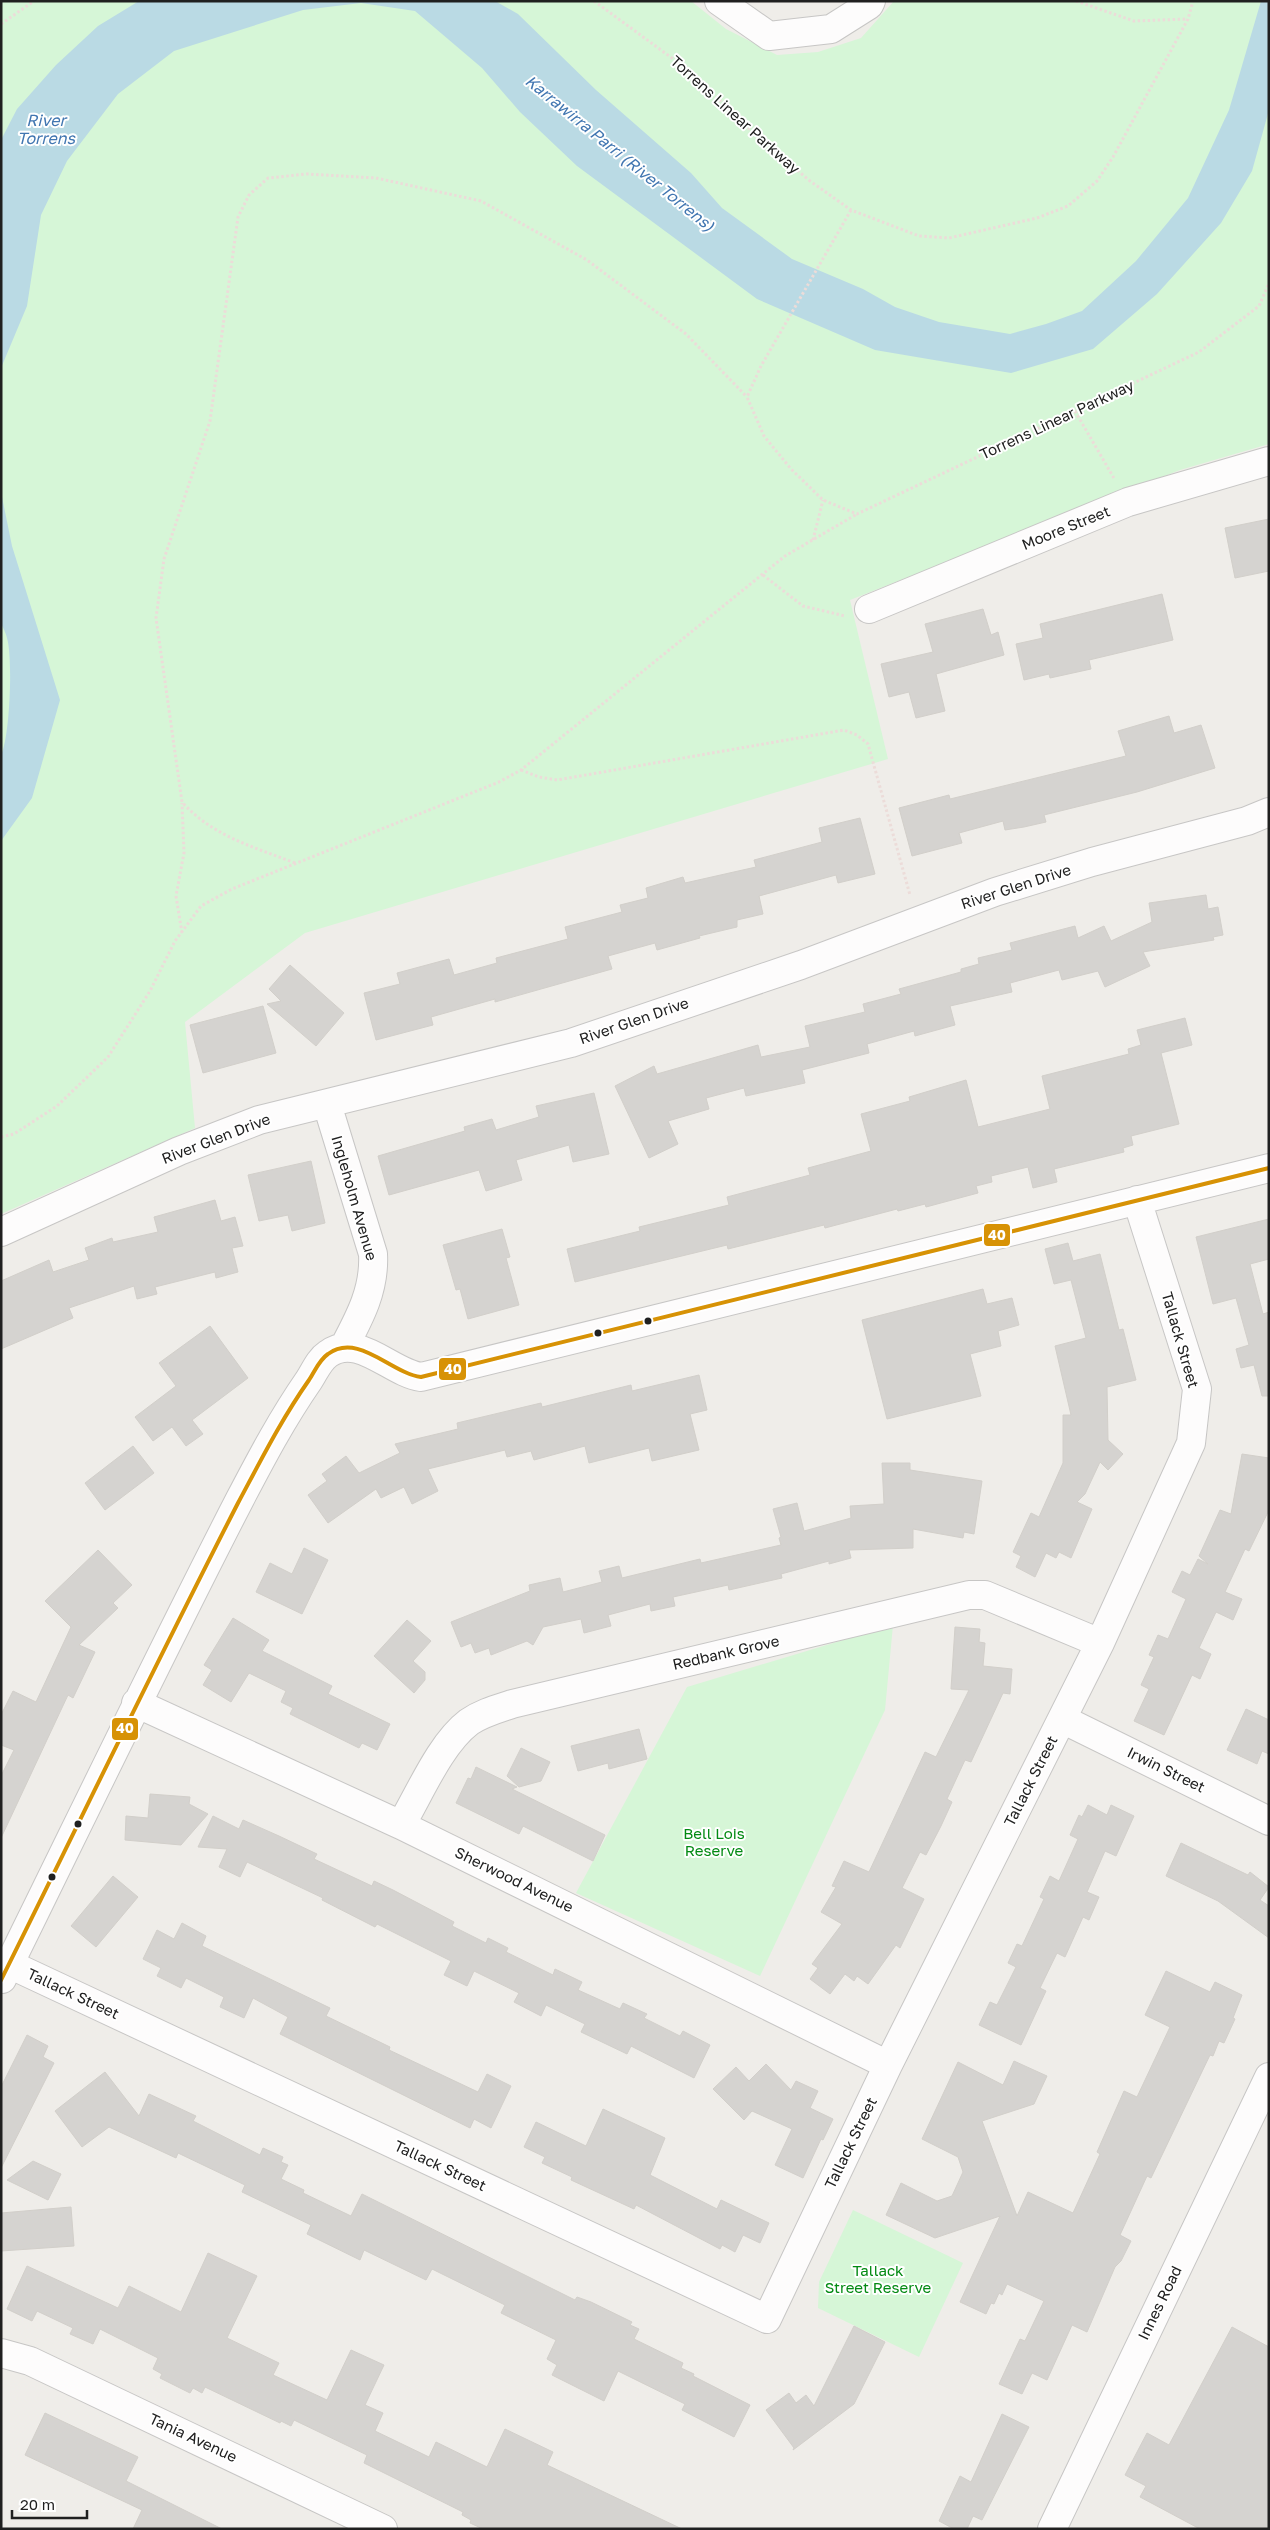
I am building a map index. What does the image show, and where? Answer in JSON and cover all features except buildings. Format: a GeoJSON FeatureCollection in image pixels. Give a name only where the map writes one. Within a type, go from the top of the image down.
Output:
{"type":"FeatureCollection","features":[{"type":"Feature","properties":{"kind":"street"},"geometry":{"type":"LineString","coordinates":[[719,1],[769,36],[831,29],[868,5],[871,1]]}},
{"type":"Feature","properties":{"kind":"street","name":"Moore Street"},"geometry":{"type":"LineString","coordinates":[[869,609],[1128,502],[1269,461]]}},
{"type":"Feature","properties":{"kind":"street","name":"River Glen Drive"},"geometry":{"type":"LineString","coordinates":[[1,1232],[213,1137],[259,1120],[571,1043],[800,965],[995,892],[1092,862],[1247,821],[1269,812]]}},
{"type":"Feature","properties":{"kind":"street","name":"Ingleholm Avenue"},"geometry":{"type":"LineString","coordinates":[[327,1104],[373,1254],[374,1273],[370,1292],[344,1347]]}},
{"type":"Feature","properties":{"kind":"street"},"geometry":{"type":"LineString","coordinates":[[5,1972],[136,1703],[283,1418],[328,1353],[344,1347],[373,1354],[399,1371],[421,1377],[1269,1168]]}},
{"type":"Feature","properties":{"kind":"street","name":"Tallack Street"},"geometry":{"type":"LineString","coordinates":[[5,1972],[767,2318],[888,2065],[1100,1643],[1191,1443],[1196,1389],[1137,1200]]}},
{"type":"Feature","properties":{"kind":"street","name":"Redbank Grove"},"geometry":{"type":"LineString","coordinates":[[401,1825],[448,1743],[459,1730],[483,1714],[512,1704],[968,1594],[985,1595],[1100,1643]]}},
{"type":"Feature","properties":{"kind":"street","name":"Sherwood Avenue"},"geometry":{"type":"LineString","coordinates":[[136,1703],[401,1825],[888,2065]]}},
{"type":"Feature","properties":{"kind":"street","name":"Irwin Street"},"geometry":{"type":"LineString","coordinates":[[1062,1719],[1269,1821]]}},
{"type":"Feature","properties":{"kind":"street","name":"Innes Road"},"geometry":{"type":"LineString","coordinates":[[1052,2529],[1269,2077]]}},
{"type":"Feature","properties":{"kind":"street","name":"Tania Avenue"},"geometry":{"type":"LineString","coordinates":[[1,2353],[30,2361],[383,2529]]}},
{"type":"Feature","properties":{"kind":"path"},"geometry":{"type":"LineString","coordinates":[[1,24],[34,1]]}},
{"type":"Feature","properties":{"kind":"path","name":"Torrens Linear Parkway"},"geometry":{"type":"LineString","coordinates":[[594,1],[691,72],[767,145],[810,181],[851,210],[918,236],[949,238],[1037,218],[1068,206],[1097,181],[1113,157],[1188,19],[1193,1]]}},
{"type":"Feature","properties":{"kind":"path"},"geometry":{"type":"LineString","coordinates":[[1076,1],[1134,20],[1188,19]]}},
{"type":"Feature","properties":{"kind":"path"},"geometry":{"type":"LineString","coordinates":[[182,933],[176,896],[184,853],[182,802],[156,618],[164,559],[210,422],[238,217],[249,195],[268,178],[307,174],[376,178],[481,201],[587,260],[686,334],[747,397],[764,436],[791,469],[823,500],[857,514]]}},
{"type":"Feature","properties":{"kind":"path"},"geometry":{"type":"LineString","coordinates":[[747,397],[760,366],[851,210]]}},
{"type":"Feature","properties":{"kind":"path","name":"Torrens Linear Parkway"},"geometry":{"type":"LineString","coordinates":[[1,1137],[14,1134],[57,1106],[108,1057],[150,991],[182,933],[201,906],[232,889],[499,782],[522,770],[785,556],[857,514],[1199,352],[1259,306],[1269,283]]}},
{"type":"Feature","properties":{"kind":"path"},"geometry":{"type":"LineString","coordinates":[[1076,411],[1128,502]]}},
{"type":"Feature","properties":{"kind":"path"},"geometry":{"type":"LineString","coordinates":[[813,540],[823,500]]}},
{"type":"Feature","properties":{"kind":"path"},"geometry":{"type":"LineString","coordinates":[[763,575],[803,606],[842,616],[869,609]]}},
{"type":"Feature","properties":{"kind":"path"},"geometry":{"type":"LineString","coordinates":[[522,770],[539,777],[557,780],[844,730],[857,735],[868,744],[916,920]]}},
{"type":"Feature","properties":{"kind":"path"},"geometry":{"type":"LineString","coordinates":[[182,802],[195,816],[225,836],[294,863]]}},
{"type":"Feature","properties":{"kind":"green space"},"geometry":{"type":"Polygon","coordinates":[[[1,1],[691,1],[726,29],[777,55],[818,52],[861,38],[894,1],[1269,1],[1269,444],[1180,470],[850,600],[888,759],[305,933],[185,1022],[195,1128],[1,1214],[1,1]]]}},
{"type":"Feature","properties":{"kind":"green space","name":"Bell Lois Reserve"},"geometry":{"type":"Polygon","coordinates":[[[893,1625],[885,1710],[760,1976],[576,1893],[687,1687],[893,1625]]]}},
{"type":"Feature","properties":{"kind":"green space","name":"Tallack Street Reserve"},"geometry":{"type":"Polygon","coordinates":[[[853,2210],[963,2263],[919,2357],[818,2308],[819,2282],[853,2210]]]}},
{"type":"Feature","properties":{"kind":"water","name":"River Torrens"},"geometry":{"type":"Polygon","coordinates":[[[139,1],[495,1],[518,14],[596,90],[691,173],[722,208],[792,259],[863,289],[895,307],[939,322],[1010,334],[1082,311],[1136,261],[1188,198],[1229,110],[1261,1],[1269,1],[1269,110],[1252,171],[1221,223],[1157,294],[1093,349],[1011,373],[875,350],[757,299],[577,166],[520,112],[482,68],[415,11],[361,3],[303,10],[174,51],[118,94],[67,161],[41,215],[27,306],[1,368],[1,140],[17,109],[56,65],[98,26],[139,1]]]}},
{"type":"Feature","properties":{"kind":"water"},"geometry":{"type":"Polygon","coordinates":[[[1,492],[12,546],[60,700],[32,798],[1,841],[1,755],[7,732],[10,662],[7,636],[1,623],[1,492]]]}},
{"type":"Feature","properties":{"kind":"transit line","name":"40"},"geometry":{"type":"LineString","coordinates":[[1,1980],[238,1503],[289,1410],[320,1362],[328,1354],[339,1349],[351,1348],[363,1351],[398,1369],[421,1377],[1269,1168]]}},
{"type":"Feature","properties":{"kind":"water label","name":"Karrawirra Parri (River Torrens)"},"geometry":{"type":"Point","coordinates":[620,153]}}]}
